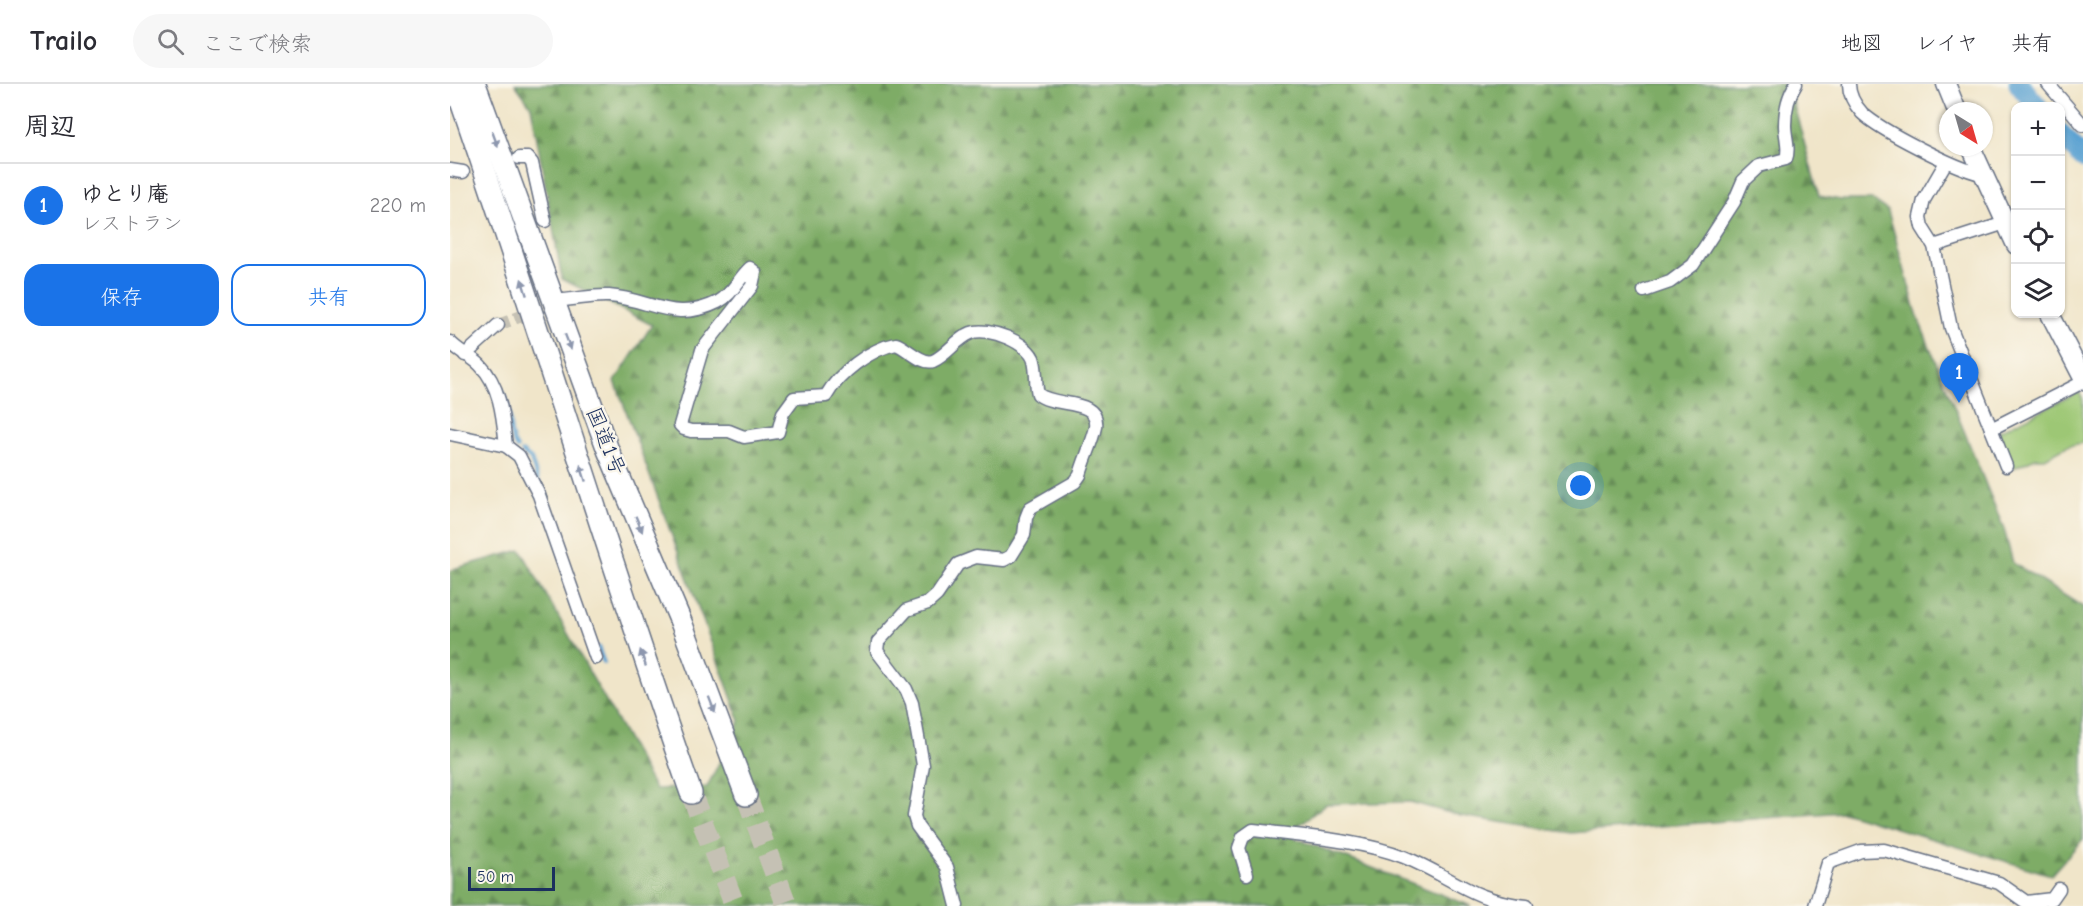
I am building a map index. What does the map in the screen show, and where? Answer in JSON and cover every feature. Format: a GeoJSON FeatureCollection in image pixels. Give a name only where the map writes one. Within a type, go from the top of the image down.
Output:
{"type":"FeatureCollection","features":[{"type":"Feature","properties":{"kind":"highway","name":"国道1号"},"geometry":{"type":"LineString","coordinates":[[455,84],[539,333],[626,610],[691,793]]}},
{"type":"Feature","properties":{"kind":"highway","name":"国道1号"},"geometry":{"type":"LineString","coordinates":[[475,84],[608,450],[681,622],[746,795]]}},
{"type":"Feature","properties":{"kind":"main road"},"geometry":{"type":"LineString","coordinates":[[1946,84],[1953,102]]}},
{"type":"Feature","properties":{"kind":"main road"},"geometry":{"type":"LineString","coordinates":[[1974,156],[2011,235]]}},
{"type":"Feature","properties":{"kind":"main road"},"geometry":{"type":"LineString","coordinates":[[2052,318],[2083,380]]}},
{"type":"Feature","properties":{"kind":"street"},"geometry":{"type":"LineString","coordinates":[[1644,291],[1670,282],[1694,265],[1734,202],[1743,181],[1759,166],[1786,159],[1788,153],[1785,125],[1790,94],[1796,84]]}},
{"type":"Feature","properties":{"kind":"street"},"geometry":{"type":"LineString","coordinates":[[1849,84],[1851,99],[1862,113],[1946,162],[1981,174]]}},
{"type":"Feature","properties":{"kind":"street"},"geometry":{"type":"LineString","coordinates":[[2048,84],[2083,124]]}},
{"type":"Feature","properties":{"kind":"street"},"geometry":{"type":"LineString","coordinates":[[519,158],[528,158],[532,163],[545,221]]}},
{"type":"Feature","properties":{"kind":"street"},"geometry":{"type":"LineString","coordinates":[[1946,162],[1921,209],[1922,226],[1934,246],[1951,328],[2006,466]]}},
{"type":"Feature","properties":{"kind":"street"},"geometry":{"type":"LineString","coordinates":[[1934,246],[2005,223]]}},
{"type":"Feature","properties":{"kind":"street"},"geometry":{"type":"LineString","coordinates":[[563,300],[610,296],[671,312],[685,312],[718,302],[731,293],[750,268],[755,272],[752,286],[702,350],[680,424],[684,429],[691,431],[729,431],[744,437],[778,432],[783,413],[794,398],[826,396],[835,380],[883,346],[896,344],[925,361],[933,361],[960,339],[984,330],[998,333],[1029,353],[1034,360],[1038,394],[1044,400],[1084,406],[1092,412],[1096,419],[1096,428],[1080,475],[1075,482],[1030,508],[1024,535],[1011,556],[1004,560],[976,557],[958,564],[937,595],[928,603],[907,610],[878,642],[878,651],[906,689],[912,703],[923,765],[914,816],[917,826],[947,867],[957,906]]}},
{"type":"Feature","properties":{"kind":"street"},"geometry":{"type":"LineString","coordinates":[[465,355],[498,325]]}},
{"type":"Feature","properties":{"kind":"street"},"geometry":{"type":"LineString","coordinates":[[450,342],[479,363],[488,375],[503,417],[506,446]]}},
{"type":"Feature","properties":{"kind":"street"},"geometry":{"type":"LineString","coordinates":[[1991,429],[2083,380]]}},
{"type":"Feature","properties":{"kind":"street"},"geometry":{"type":"LineString","coordinates":[[450,434],[506,446],[519,456],[535,487],[596,658]]}},
{"type":"Feature","properties":{"kind":"street"},"geometry":{"type":"LineString","coordinates":[[1248,874],[1239,848],[1243,837],[1254,830],[1329,839],[1403,857],[1482,898],[1503,904],[1527,906]]}},
{"type":"Feature","properties":{"kind":"street"},"geometry":{"type":"LineString","coordinates":[[1815,906],[1828,863],[1861,851],[1884,850],[1999,883],[2026,902],[2052,899],[2059,889]]}},
{"type":"Feature","properties":{"kind":"green space"},"geometry":{"type":"Polygon","coordinates":[[[515,84],[1788,84],[1819,196],[1841,200],[1872,200],[1888,211],[1918,318],[2004,529],[2013,563],[2083,607],[2083,839],[2051,875],[1843,812],[1571,833],[1461,816],[1410,802],[1326,804],[1287,835],[1471,906],[450,906],[450,572],[453,569],[521,550],[655,789],[707,787],[740,721],[615,381],[652,325],[562,279],[531,106],[515,84]]]}},
{"type":"Feature","properties":{"kind":"green space"},"geometry":{"type":"Polygon","coordinates":[[[2079,392],[2083,400],[2083,443],[2067,446],[2045,458],[2035,458],[2014,468],[1995,433],[2079,392]]]}},
{"type":"Feature","properties":{"kind":"waterway"},"geometry":{"type":"LineString","coordinates":[[2019,84],[2034,102]]}},
{"type":"Feature","properties":{"kind":"waterway"},"geometry":{"type":"LineString","coordinates":[[2065,139],[2083,158]]}},
{"type":"Feature","properties":{"kind":"waterway"},"geometry":{"type":"LineString","coordinates":[[501,390],[507,404],[511,435],[517,448]]}},
{"type":"Feature","properties":{"kind":"waterway"},"geometry":{"type":"LineString","coordinates":[[522,452],[531,459],[539,484]]}},
{"type":"Feature","properties":{"kind":"waterway"},"geometry":{"type":"LineString","coordinates":[[598,647],[604,663]]}},
{"type":"Feature","properties":{"kind":"tunnel"},"geometry":{"type":"LineString","coordinates":[[498,325],[559,302]]}},
{"type":"Feature","properties":{"kind":"tunnel"},"geometry":{"type":"LineString","coordinates":[[691,793],[735,906]]}},
{"type":"Feature","properties":{"kind":"tunnel"},"geometry":{"type":"LineString","coordinates":[[746,795],[787,906]]}},
{"type":"Feature","properties":{"kind":"place","name":"ゆとり庵"},"geometry":{"type":"Point","coordinates":[1959,403]}}]}
